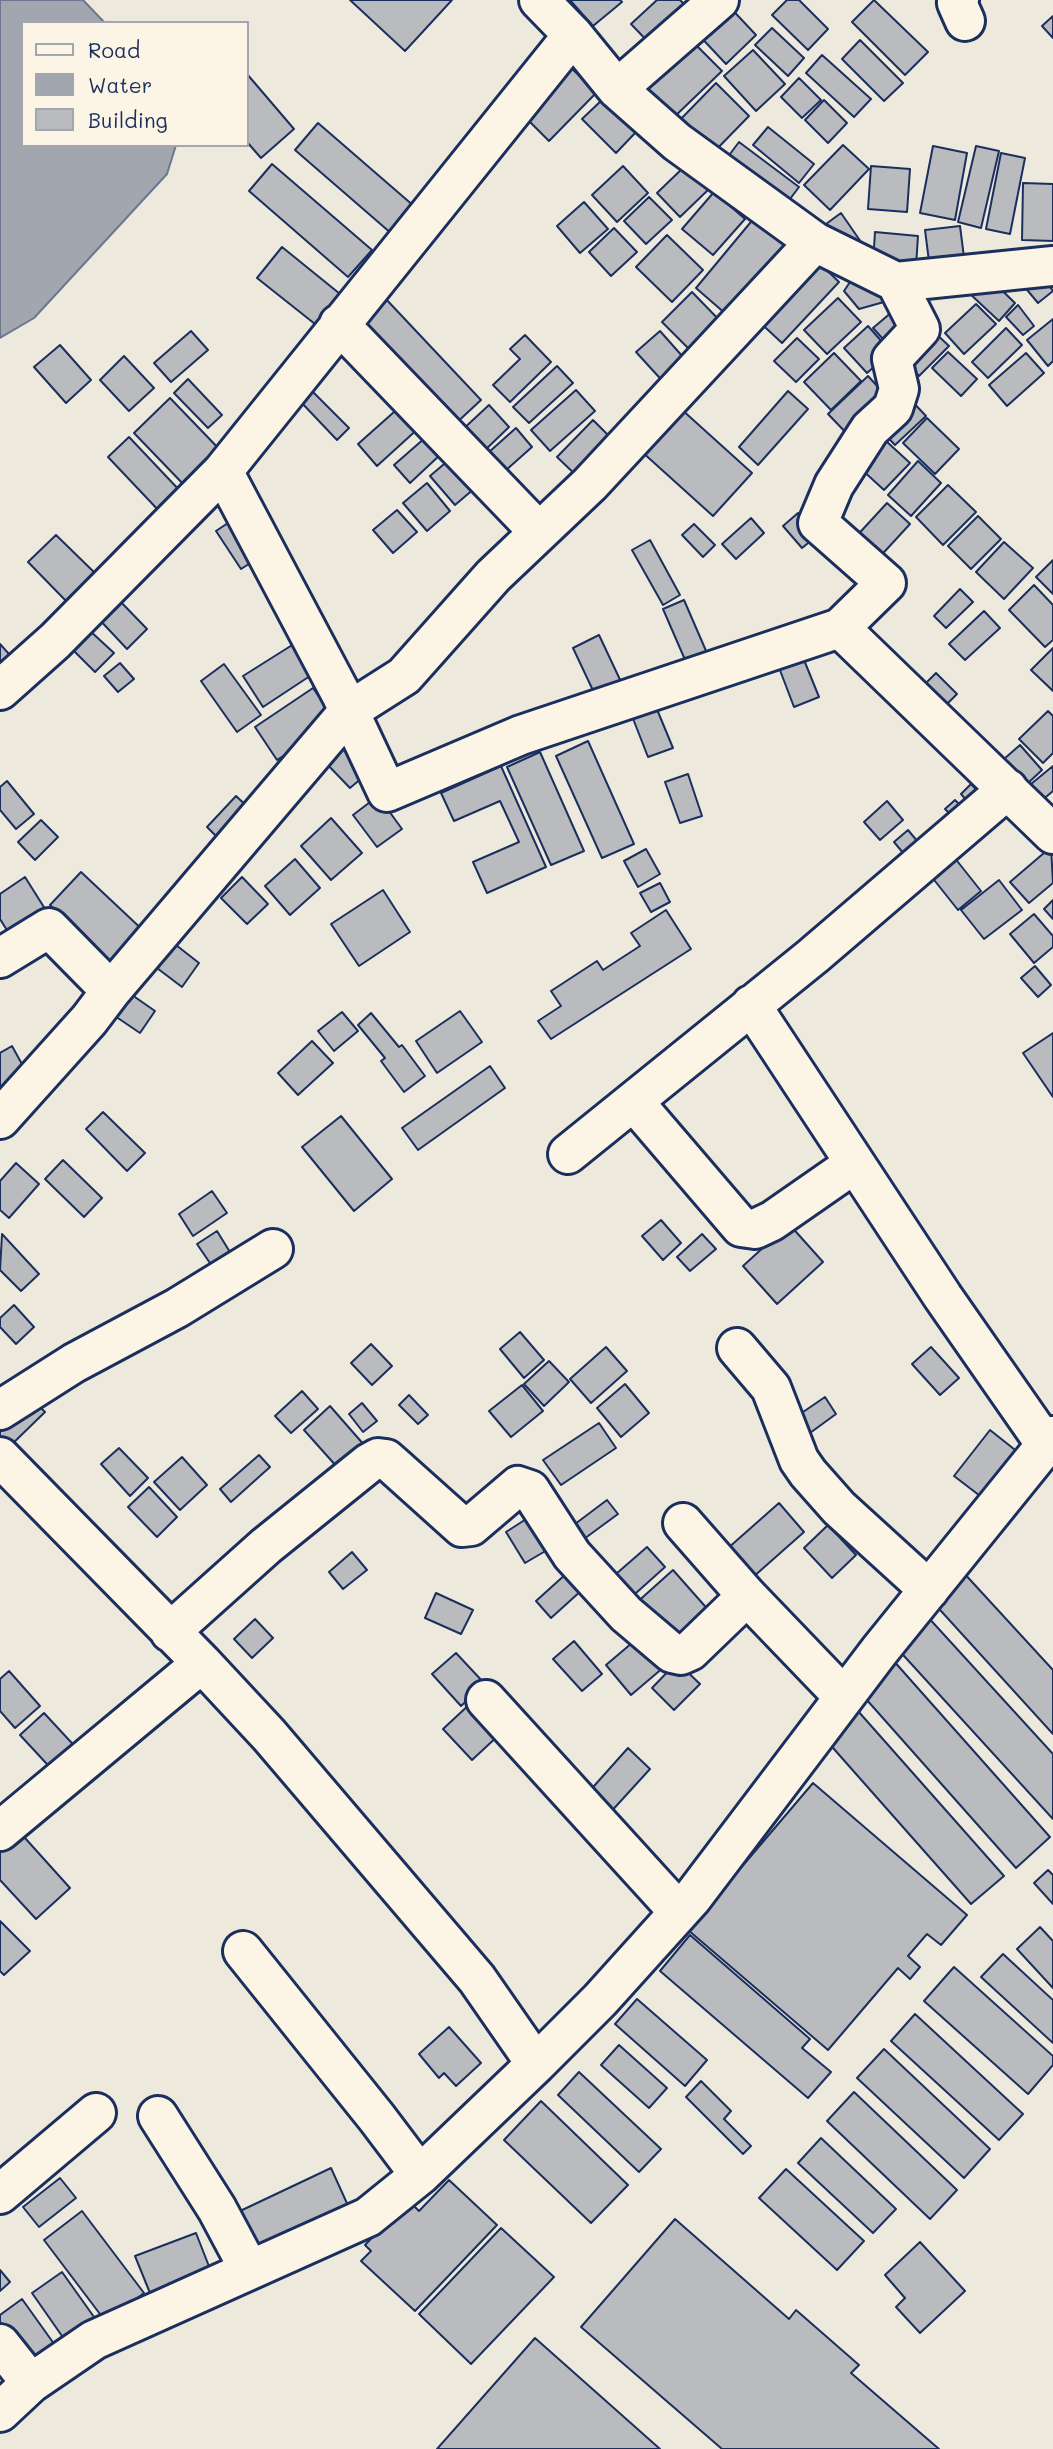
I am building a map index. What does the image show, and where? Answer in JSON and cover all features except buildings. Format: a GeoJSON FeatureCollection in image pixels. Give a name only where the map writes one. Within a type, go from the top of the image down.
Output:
{"type":"FeatureCollection","features":[{"type":"Feature","properties":{"kind":"street"},"geometry":{"type":"LineString","coordinates":[[617,89],[719,0]]}},
{"type":"Feature","properties":{"kind":"street"},"geometry":{"type":"LineString","coordinates":[[544,1],[617,89],[677,142],[815,242],[896,282],[1053,266]]}},
{"type":"Feature","properties":{"kind":"street"},"geometry":{"type":"LineString","coordinates":[[0,690],[55,641],[223,471],[573,35]]}},
{"type":"Feature","properties":{"kind":"street"},"geometry":{"type":"LineString","coordinates":[[0,1118],[89,1020],[349,711],[404,676],[494,576],[590,484],[815,242]]}},
{"type":"Feature","properties":{"kind":"street"},"geometry":{"type":"LineString","coordinates":[[223,471],[349,711],[387,792],[521,735],[840,628],[886,583],[818,523],[834,485],[870,429],[893,408],[899,389],[892,359],[920,330],[896,282]]}},
{"type":"Feature","properties":{"kind":"street"},"geometry":{"type":"LineString","coordinates":[[339,324],[539,532]]}},
{"type":"Feature","properties":{"kind":"street"},"geometry":{"type":"LineString","coordinates":[[840,628],[1008,789],[1047,815]]}},
{"type":"Feature","properties":{"kind":"street"},"geometry":{"type":"LineString","coordinates":[[568,1154],[813,956],[1008,789]]}},
{"type":"Feature","properties":{"kind":"street"},"geometry":{"type":"LineString","coordinates":[[0,958],[49,928],[111,991]]}},
{"type":"Feature","properties":{"kind":"street"},"geometry":{"type":"LineString","coordinates":[[0,2412],[31,2383],[94,2340],[368,2217],[420,2175],[600,2000],[679,1912],[844,1697],[1050,1441],[854,1164],[751,1005]]}},
{"type":"Feature","properties":{"kind":"street"},"geometry":{"type":"LineString","coordinates":[[634,1102],[741,1227],[755,1229],[772,1221],[854,1164]]}},
{"type":"Feature","properties":{"kind":"street"},"geometry":{"type":"LineString","coordinates":[[0,1410],[74,1363],[177,1308],[273,1250]]}},
{"type":"Feature","properties":{"kind":"street"},"geometry":{"type":"LineString","coordinates":[[737,1348],[771,1388],[799,1460],[808,1473],[839,1508],[929,1590]]}},
{"type":"Feature","properties":{"kind":"street"},"geometry":{"type":"LineString","coordinates":[[170,1632],[266,1546],[377,1458],[386,1459],[463,1527],[471,1526],[518,1486],[530,1490],[572,1555],[626,1614],[672,1653],[681,1655],[690,1651],[747,1596]]}},
{"type":"Feature","properties":{"kind":"street"},"geometry":{"type":"LineString","coordinates":[[7,1478],[202,1663],[269,1735],[477,1979],[536,2064]]}},
{"type":"Feature","properties":{"kind":"street"},"geometry":{"type":"LineString","coordinates":[[683,1523],[747,1596],[844,1697]]}},
{"type":"Feature","properties":{"kind":"street"},"geometry":{"type":"LineString","coordinates":[[0,1831],[202,1663]]}},
{"type":"Feature","properties":{"kind":"street"},"geometry":{"type":"LineString","coordinates":[[486,1700],[615,1845],[679,1912]]}},
{"type":"Feature","properties":{"kind":"street"},"geometry":{"type":"LineString","coordinates":[[243,1951],[420,2175]]}},
{"type":"Feature","properties":{"kind":"street"},"geometry":{"type":"LineString","coordinates":[[0,2194],[96,2113]]}},
{"type":"Feature","properties":{"kind":"street"},"geometry":{"type":"LineString","coordinates":[[158,2116],[217,2209],[249,2269]]}},
{"type":"Feature","properties":{"kind":"street"},"geometry":{"type":"LineString","coordinates":[[0,2344],[31,2383]]}},
{"type":"Feature","properties":{"kind":"water"},"geometry":{"type":"Polygon","coordinates":[[[0,0],[83,0],[103,21],[21,21],[21,147],[175,147],[167,174],[34,318],[0,338],[0,0]]]}}]}
